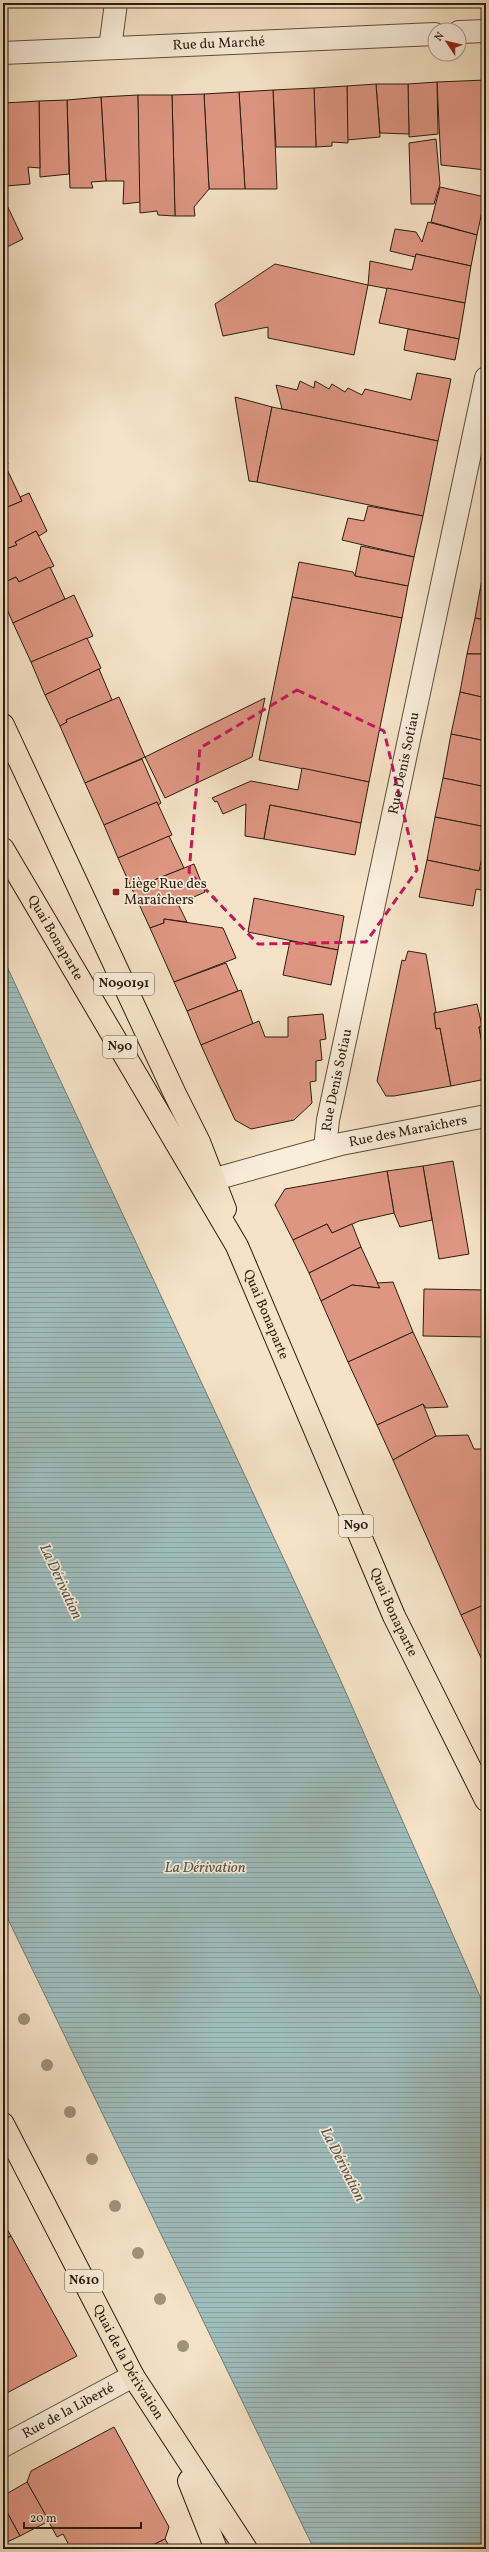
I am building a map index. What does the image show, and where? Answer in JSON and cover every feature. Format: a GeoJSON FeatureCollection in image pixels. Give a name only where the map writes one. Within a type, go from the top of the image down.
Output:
{"type":"FeatureCollection","features":[{"type":"Feature","properties":{"kind":"main road","name":"N090191"},"geometry":{"type":"LineString","coordinates":[[3,725],[215,1179],[237,1246]]}},
{"type":"Feature","properties":{"kind":"main road","name":"Quai Bonaparte"},"geometry":{"type":"LineString","coordinates":[[3,849],[237,1246],[394,1616],[486,1800]]}},
{"type":"Feature","properties":{"kind":"main road","name":"Quai de la Dérivation"},"geometry":{"type":"LineString","coordinates":[[3,2124],[133,2376],[246,2549]]}},
{"type":"Feature","properties":{"kind":"main road","name":"N610"},"geometry":{"type":"LineString","coordinates":[[171,2435],[216,2549]]}},
{"type":"Feature","properties":{"kind":"street"},"geometry":{"type":"LineString","coordinates":[[110,48],[116,3]]}},
{"type":"Feature","properties":{"kind":"street"},"geometry":{"type":"LineString","coordinates":[[467,32],[486,31]]}},
{"type":"Feature","properties":{"kind":"street","name":"Rue du Marché"},"geometry":{"type":"LineString","coordinates":[[3,53],[427,34]]}},
{"type":"Feature","properties":{"kind":"street","name":"Rue Denis Sotiau"},"geometry":{"type":"LineString","coordinates":[[325,1148],[330,1112],[486,378]]}},
{"type":"Feature","properties":{"kind":"street","name":"Rue des Maraîchers"},"geometry":{"type":"LineString","coordinates":[[215,1179],[325,1148],[486,1116]]}},
{"type":"Feature","properties":{"kind":"street","name":"Rue de la Liberté"},"geometry":{"type":"LineString","coordinates":[[3,2446],[133,2376]]}},
{"type":"Feature","properties":{"kind":"highlighted area"},"geometry":{"type":"Polygon","coordinates":[[[297,690],[384,731],[417,870],[366,942],[258,944],[189,872],[200,748],[297,690]]]}},
{"type":"Feature","properties":{"kind":"water","name":"La Dérivation"},"geometry":{"type":"Polygon","coordinates":[[[3,958],[339,1677],[486,2010],[486,2549],[314,2549],[3,1909],[3,958]]]}},
{"type":"Feature","properties":{"kind":"building"},"geometry":{"type":"Polygon","coordinates":[[[486,80],[486,170],[441,165],[437,82],[486,80]]]}},
{"type":"Feature","properties":{"kind":"building"},"geometry":{"type":"Polygon","coordinates":[[[437,82],[438,134],[409,137],[408,84],[437,82]]]}},
{"type":"Feature","properties":{"kind":"building"},"geometry":{"type":"Polygon","coordinates":[[[376,84],[408,84],[409,134],[380,133],[376,84]]]}},
{"type":"Feature","properties":{"kind":"building"},"geometry":{"type":"Polygon","coordinates":[[[376,84],[380,137],[347,140],[347,86],[376,84]]]}},
{"type":"Feature","properties":{"kind":"building"},"geometry":{"type":"Polygon","coordinates":[[[347,86],[348,143],[332,142],[332,146],[316,147],[314,88],[347,86]]]}},
{"type":"Feature","properties":{"kind":"building"},"geometry":{"type":"Polygon","coordinates":[[[314,88],[316,147],[276,147],[273,90],[314,88]]]}},
{"type":"Feature","properties":{"kind":"building"},"geometry":{"type":"Polygon","coordinates":[[[273,90],[277,189],[245,189],[239,92],[273,90]]]}},
{"type":"Feature","properties":{"kind":"building"},"geometry":{"type":"Polygon","coordinates":[[[239,92],[245,189],[209,189],[204,94],[239,92]]]}},
{"type":"Feature","properties":{"kind":"building"},"geometry":{"type":"Polygon","coordinates":[[[204,94],[209,189],[194,207],[195,216],[175,216],[172,95],[204,94]]]}},
{"type":"Feature","properties":{"kind":"building"},"geometry":{"type":"Polygon","coordinates":[[[138,95],[141,202],[123,204],[124,181],[106,181],[101,97],[138,95]]]}},
{"type":"Feature","properties":{"kind":"building"},"geometry":{"type":"Polygon","coordinates":[[[138,95],[172,95],[175,216],[158,215],[157,211],[140,213],[138,95]]]}},
{"type":"Feature","properties":{"kind":"building"},"geometry":{"type":"Polygon","coordinates":[[[101,97],[106,181],[91,182],[93,188],[70,188],[67,100],[101,97]]]}},
{"type":"Feature","properties":{"kind":"building"},"geometry":{"type":"Polygon","coordinates":[[[67,100],[69,174],[40,177],[39,101],[67,100]]]}},
{"type":"Feature","properties":{"kind":"building"},"geometry":{"type":"Polygon","coordinates":[[[39,101],[40,168],[28,167],[30,184],[6,186],[4,103],[39,101]]]}},
{"type":"Feature","properties":{"kind":"building"},"geometry":{"type":"Polygon","coordinates":[[[3,103],[6,186],[3,186],[3,103]]]}},
{"type":"Feature","properties":{"kind":"building"},"geometry":{"type":"Polygon","coordinates":[[[436,139],[440,184],[434,204],[411,204],[409,143],[436,139]]]}},
{"type":"Feature","properties":{"kind":"building"},"geometry":{"type":"Polygon","coordinates":[[[440,187],[485,197],[477,235],[431,222],[440,187]]]}},
{"type":"Feature","properties":{"kind":"building"},"geometry":{"type":"Polygon","coordinates":[[[3,197],[23,239],[3,249],[3,197]]]}},
{"type":"Feature","properties":{"kind":"building"},"geometry":{"type":"Polygon","coordinates":[[[428,222],[477,235],[471,266],[416,254],[415,257],[390,251],[395,229],[416,232],[422,242],[428,222]]]}},
{"type":"Feature","properties":{"kind":"building"},"geometry":{"type":"Polygon","coordinates":[[[416,254],[471,266],[465,303],[368,285],[370,261],[412,270],[416,254]]]}},
{"type":"Feature","properties":{"kind":"building"},"geometry":{"type":"Polygon","coordinates":[[[275,264],[368,285],[354,355],[268,338],[268,327],[223,336],[215,304],[275,264]]]}},
{"type":"Feature","properties":{"kind":"building"},"geometry":{"type":"Polygon","coordinates":[[[387,288],[465,303],[459,339],[379,323],[387,288]]]}},
{"type":"Feature","properties":{"kind":"building"},"geometry":{"type":"Polygon","coordinates":[[[408,329],[459,339],[455,360],[404,350],[408,329]]]}},
{"type":"Feature","properties":{"kind":"building"},"geometry":{"type":"Polygon","coordinates":[[[417,373],[451,379],[438,441],[282,409],[276,385],[297,390],[300,381],[314,388],[315,381],[329,389],[332,384],[345,392],[348,388],[362,395],[365,389],[411,400],[417,373]]]}},
{"type":"Feature","properties":{"kind":"building"},"geometry":{"type":"Polygon","coordinates":[[[235,397],[272,407],[257,482],[249,481],[235,397]]]}},
{"type":"Feature","properties":{"kind":"building"},"geometry":{"type":"Polygon","coordinates":[[[272,407],[438,441],[423,516],[257,482],[272,407]]]}},
{"type":"Feature","properties":{"kind":"building"},"geometry":{"type":"Polygon","coordinates":[[[3,454],[8,464],[3,466],[3,454]]]}},
{"type":"Feature","properties":{"kind":"building"},"geometry":{"type":"Polygon","coordinates":[[[5,465],[22,501],[3,509],[3,466],[5,465]]]}},
{"type":"Feature","properties":{"kind":"building"},"geometry":{"type":"Polygon","coordinates":[[[29,493],[47,531],[39,536],[36,531],[15,542],[17,545],[3,550],[3,509],[22,501],[20,497],[29,493]]]}},
{"type":"Feature","properties":{"kind":"building"},"geometry":{"type":"Polygon","coordinates":[[[368,506],[423,516],[414,557],[342,540],[348,518],[364,521],[368,506]]]}},
{"type":"Feature","properties":{"kind":"building"},"geometry":{"type":"Polygon","coordinates":[[[36,531],[54,566],[19,582],[16,577],[3,583],[3,550],[17,545],[15,542],[36,531]]]}},
{"type":"Feature","properties":{"kind":"building"},"geometry":{"type":"Polygon","coordinates":[[[361,546],[414,557],[408,586],[355,576],[361,546]]]}},
{"type":"Feature","properties":{"kind":"building"},"geometry":{"type":"Polygon","coordinates":[[[299,562],[353,572],[355,576],[408,586],[402,618],[292,597],[299,562]]]}},
{"type":"Feature","properties":{"kind":"building"},"geometry":{"type":"Polygon","coordinates":[[[486,563],[486,591],[480,590],[486,563]]]}},
{"type":"Feature","properties":{"kind":"building"},"geometry":{"type":"Polygon","coordinates":[[[50,567],[65,599],[13,623],[3,600],[3,583],[16,577],[19,582],[50,567]]]}},
{"type":"Feature","properties":{"kind":"building"},"geometry":{"type":"Polygon","coordinates":[[[480,590],[486,591],[486,620],[475,618],[480,590]]]}},
{"type":"Feature","properties":{"kind":"building"},"geometry":{"type":"Polygon","coordinates":[[[74,595],[93,636],[31,662],[13,623],[74,595]]]}},
{"type":"Feature","properties":{"kind":"building"},"geometry":{"type":"Polygon","coordinates":[[[292,597],[402,618],[369,782],[259,760],[292,597]]]}},
{"type":"Feature","properties":{"kind":"building"},"geometry":{"type":"Polygon","coordinates":[[[475,618],[486,620],[486,654],[467,654],[475,618]]]}},
{"type":"Feature","properties":{"kind":"building"},"geometry":{"type":"Polygon","coordinates":[[[87,638],[101,668],[45,695],[31,662],[87,638]]]}},
{"type":"Feature","properties":{"kind":"building"},"geometry":{"type":"Polygon","coordinates":[[[467,654],[486,654],[486,698],[460,692],[467,654]]]}},
{"type":"Feature","properties":{"kind":"building"},"geometry":{"type":"Polygon","coordinates":[[[99,669],[112,700],[66,720],[67,722],[60,726],[45,695],[99,669]]]}},
{"type":"Feature","properties":{"kind":"building"},"geometry":{"type":"Polygon","coordinates":[[[460,692],[486,698],[486,741],[451,734],[460,692]]]}},
{"type":"Feature","properties":{"kind":"building"},"geometry":{"type":"Polygon","coordinates":[[[119,697],[145,757],[85,783],[60,726],[67,722],[66,720],[119,697]]]}},
{"type":"Feature","properties":{"kind":"building"},"geometry":{"type":"Polygon","coordinates":[[[265,698],[252,757],[165,798],[145,757],[265,698]]]}},
{"type":"Feature","properties":{"kind":"building"},"geometry":{"type":"Polygon","coordinates":[[[451,734],[486,741],[486,787],[443,778],[451,734]]]}},
{"type":"Feature","properties":{"kind":"building"},"geometry":{"type":"Polygon","coordinates":[[[142,759],[161,803],[158,805],[157,802],[104,825],[85,783],[142,759]]]}},
{"type":"Feature","properties":{"kind":"building"},"geometry":{"type":"Polygon","coordinates":[[[302,768],[369,782],[361,823],[270,805],[264,839],[245,836],[246,804],[223,814],[217,801],[215,802],[212,798],[251,781],[298,790],[302,768]]]}},
{"type":"Feature","properties":{"kind":"building"},"geometry":{"type":"Polygon","coordinates":[[[443,778],[486,787],[486,827],[435,817],[443,778]]]}},
{"type":"Feature","properties":{"kind":"building"},"geometry":{"type":"Polygon","coordinates":[[[157,802],[172,835],[118,858],[104,825],[157,802]]]}},
{"type":"Feature","properties":{"kind":"building"},"geometry":{"type":"Polygon","coordinates":[[[270,805],[361,823],[355,855],[264,839],[270,805]]]}},
{"type":"Feature","properties":{"kind":"building"},"geometry":{"type":"Polygon","coordinates":[[[435,817],[486,827],[486,858],[482,857],[479,871],[427,860],[435,817]]]}},
{"type":"Feature","properties":{"kind":"building"},"geometry":{"type":"Polygon","coordinates":[[[169,836],[184,868],[132,889],[118,858],[169,836]]]}},
{"type":"Feature","properties":{"kind":"building"},"geometry":{"type":"Polygon","coordinates":[[[427,860],[479,871],[480,868],[486,869],[486,891],[476,889],[473,906],[419,897],[427,860]]]}},
{"type":"Feature","properties":{"kind":"building"},"geometry":{"type":"Polygon","coordinates":[[[194,864],[205,892],[178,904],[187,922],[164,919],[164,923],[150,928],[132,889],[194,864]]]}},
{"type":"Feature","properties":{"kind":"building"},"geometry":{"type":"Polygon","coordinates":[[[254,898],[344,916],[338,950],[248,932],[254,898]]]}},
{"type":"Feature","properties":{"kind":"building"},"geometry":{"type":"Polygon","coordinates":[[[164,919],[223,928],[236,958],[174,982],[150,928],[164,923],[164,919]]]}},
{"type":"Feature","properties":{"kind":"building"},"geometry":{"type":"Polygon","coordinates":[[[290,941],[338,950],[331,985],[283,975],[290,941]]]}},
{"type":"Feature","properties":{"kind":"building"},"geometry":{"type":"Polygon","coordinates":[[[408,951],[426,954],[436,1012],[434,1013],[436,1029],[440,1028],[451,1086],[394,1096],[386,1096],[377,1081],[402,960],[405,961],[408,951]]]}},
{"type":"Feature","properties":{"kind":"building"},"geometry":{"type":"Polygon","coordinates":[[[226,963],[238,991],[187,1011],[174,982],[226,963]]]}},
{"type":"Feature","properties":{"kind":"building"},"geometry":{"type":"Polygon","coordinates":[[[241,990],[253,1024],[201,1045],[187,1011],[241,990]]]}},
{"type":"Feature","properties":{"kind":"building"},"geometry":{"type":"Polygon","coordinates":[[[477,1004],[482,1026],[479,1027],[486,1065],[486,1079],[451,1086],[440,1028],[436,1029],[434,1013],[477,1004]]]}},
{"type":"Feature","properties":{"kind":"building"},"geometry":{"type":"Polygon","coordinates":[[[323,1014],[326,1039],[320,1040],[322,1060],[316,1061],[316,1081],[310,1082],[312,1103],[294,1120],[251,1129],[235,1120],[201,1045],[259,1021],[265,1037],[288,1037],[288,1017],[323,1014]]]}},
{"type":"Feature","properties":{"kind":"building"},"geometry":{"type":"Polygon","coordinates":[[[486,1025],[486,1065],[479,1027],[486,1025]]]}},
{"type":"Feature","properties":{"kind":"building"},"geometry":{"type":"Polygon","coordinates":[[[453,1161],[469,1254],[439,1259],[423,1166],[453,1161]]]}},
{"type":"Feature","properties":{"kind":"building"},"geometry":{"type":"Polygon","coordinates":[[[423,1166],[432,1220],[400,1227],[394,1213],[387,1171],[423,1166]]]}},
{"type":"Feature","properties":{"kind":"building"},"geometry":{"type":"Polygon","coordinates":[[[387,1171],[394,1213],[359,1221],[332,1233],[327,1224],[293,1240],[275,1205],[285,1189],[387,1171]]]}},
{"type":"Feature","properties":{"kind":"building"},"geometry":{"type":"Polygon","coordinates":[[[327,1224],[332,1233],[352,1224],[361,1247],[309,1273],[293,1240],[327,1224]]]}},
{"type":"Feature","properties":{"kind":"building"},"geometry":{"type":"Polygon","coordinates":[[[361,1247],[380,1288],[352,1285],[321,1301],[309,1273],[361,1247]]]}},
{"type":"Feature","properties":{"kind":"building"},"geometry":{"type":"Polygon","coordinates":[[[393,1282],[413,1332],[348,1362],[321,1301],[352,1285],[380,1288],[377,1283],[393,1282]]]}},
{"type":"Feature","properties":{"kind":"building"},"geometry":{"type":"Polygon","coordinates":[[[424,1289],[486,1290],[486,1337],[423,1336],[424,1289]]]}},
{"type":"Feature","properties":{"kind":"building"},"geometry":{"type":"Polygon","coordinates":[[[413,1332],[448,1407],[426,1408],[423,1404],[377,1425],[348,1362],[413,1332]]]}},
{"type":"Feature","properties":{"kind":"building"},"geometry":{"type":"Polygon","coordinates":[[[423,1404],[436,1436],[393,1460],[377,1425],[423,1404]]]}},
{"type":"Feature","properties":{"kind":"building"},"geometry":{"type":"Polygon","coordinates":[[[468,1435],[474,1449],[481,1449],[486,1461],[486,1604],[461,1615],[393,1460],[436,1436],[468,1435]]]}},
{"type":"Feature","properties":{"kind":"building"},"geometry":{"type":"Polygon","coordinates":[[[486,1604],[486,1661],[483,1662],[461,1615],[486,1604]]]}},
{"type":"Feature","properties":{"kind":"building"},"geometry":{"type":"Polygon","coordinates":[[[3,2222],[11,2236],[3,2240],[3,2222]]]}},
{"type":"Feature","properties":{"kind":"building"},"geometry":{"type":"Polygon","coordinates":[[[11,2236],[77,2356],[3,2395],[3,2240],[11,2236]]]}},
{"type":"Feature","properties":{"kind":"building"},"geometry":{"type":"Polygon","coordinates":[[[114,2427],[169,2527],[165,2539],[145,2549],[71,2549],[63,2534],[57,2537],[27,2482],[31,2471],[114,2427]]]}},
{"type":"Feature","properties":{"kind":"building"},"geometry":{"type":"Polygon","coordinates":[[[27,2482],[49,2521],[20,2536],[3,2505],[3,2496],[27,2482]]]}},
{"type":"Feature","properties":{"kind":"building"},"geometry":{"type":"Polygon","coordinates":[[[3,2505],[20,2536],[3,2544],[3,2505]]]}},
{"type":"Feature","properties":{"kind":"building"},"geometry":{"type":"Polygon","coordinates":[[[165,2539],[171,2549],[145,2549],[165,2539]]]}},
{"type":"Feature","properties":{"kind":"place","name":"Liège Rue des Maraîchers"},"geometry":{"type":"Point","coordinates":[116,892]}}]}
